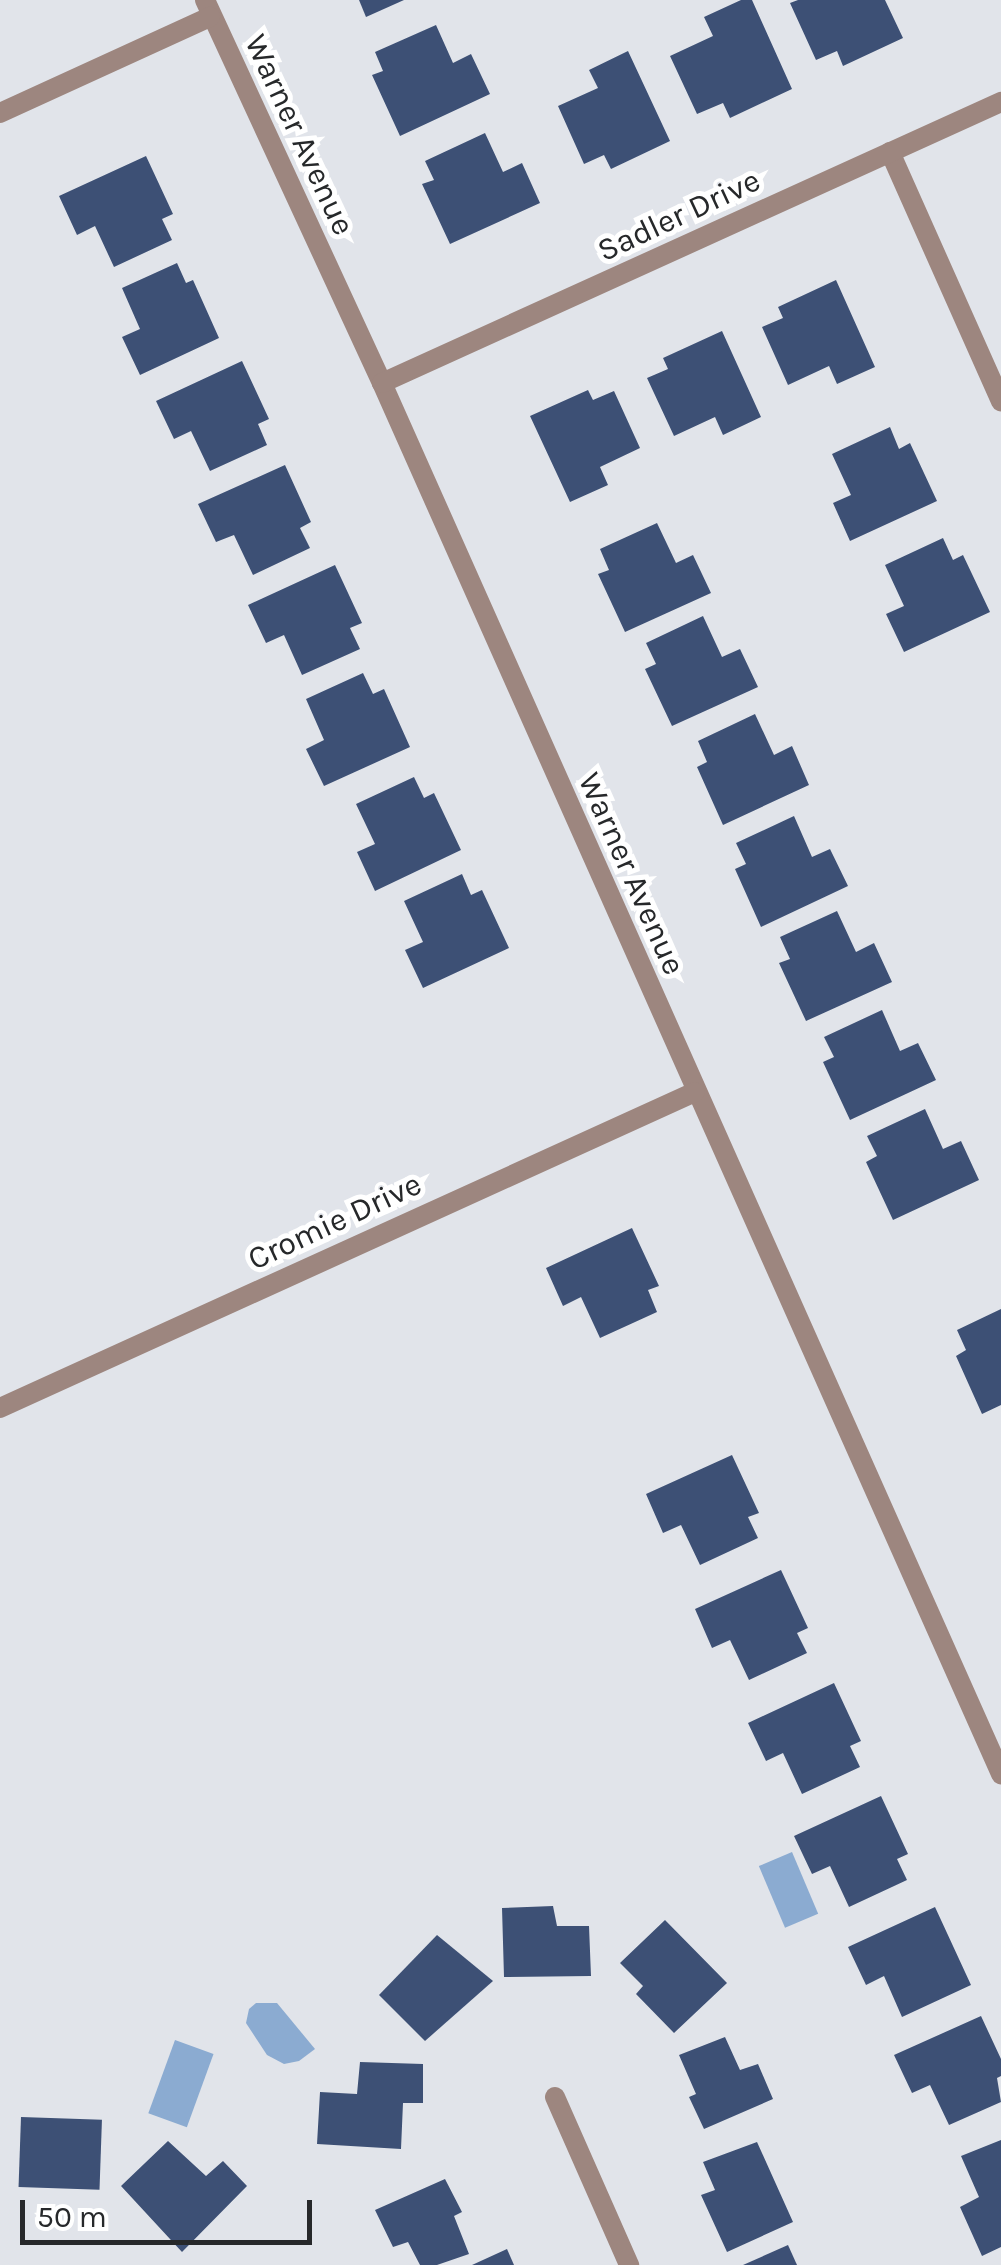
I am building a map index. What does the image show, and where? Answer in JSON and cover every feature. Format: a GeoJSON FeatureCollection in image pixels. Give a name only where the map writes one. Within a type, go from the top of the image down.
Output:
{"type":"FeatureCollection","features":[{"type":"Feature","properties":{"kind":"street"},"geometry":{"type":"LineString","coordinates":[[0,113],[207,8]]}},
{"type":"Feature","properties":{"kind":"street","name":"Warner Avenue"},"geometry":{"type":"LineString","coordinates":[[207,8],[382,383],[694,1092],[1001,1774]]}},
{"type":"Feature","properties":{"kind":"street","name":"Sadler Drive"},"geometry":{"type":"LineString","coordinates":[[382,383],[1001,102]]}},
{"type":"Feature","properties":{"kind":"street"},"geometry":{"type":"LineString","coordinates":[[890,152],[1001,401]]}},
{"type":"Feature","properties":{"kind":"street","name":"Cromie Drive"},"geometry":{"type":"LineString","coordinates":[[0,1408],[694,1092]]}},
{"type":"Feature","properties":{"kind":"street"},"geometry":{"type":"LineString","coordinates":[[555,2096],[629,2265]]}},
{"type":"Feature","properties":{"kind":"water"},"geometry":{"type":"Polygon","coordinates":[[[792,1852],[818,1914],[785,1928],[759,1866],[792,1852]]]}},
{"type":"Feature","properties":{"kind":"water"},"geometry":{"type":"Polygon","coordinates":[[[256,2003],[277,2003],[315,2049],[299,2061],[284,2064],[267,2055],[246,2023],[249,2009],[256,2003]]]}},
{"type":"Feature","properties":{"kind":"water"},"geometry":{"type":"Polygon","coordinates":[[[175,2040],[214,2054],[187,2127],[148,2113],[175,2040]]]}},
{"type":"Feature","properties":{"kind":"building"},"geometry":{"type":"Polygon","coordinates":[[[359,0],[404,0],[366,17],[359,0]]]}},
{"type":"Feature","properties":{"kind":"building"},"geometry":{"type":"Polygon","coordinates":[[[741,0],[752,0],[792,89],[730,118],[723,103],[697,114],[670,56],[713,36],[704,17],[741,0]]]}},
{"type":"Feature","properties":{"kind":"building"},"geometry":{"type":"Polygon","coordinates":[[[885,0],[903,38],[843,66],[837,51],[816,60],[790,3],[885,0]]]}},
{"type":"Feature","properties":{"kind":"building"},"geometry":{"type":"Polygon","coordinates":[[[436,25],[453,63],[471,54],[490,94],[400,136],[372,75],[383,71],[375,52],[436,25]]]}},
{"type":"Feature","properties":{"kind":"building"},"geometry":{"type":"Polygon","coordinates":[[[628,51],[670,141],[611,169],[604,155],[584,164],[558,106],[598,88],[589,70],[628,51]]]}},
{"type":"Feature","properties":{"kind":"building"},"geometry":{"type":"Polygon","coordinates":[[[485,133],[503,172],[522,163],[540,203],[450,244],[422,184],[434,180],[425,161],[485,133]]]}},
{"type":"Feature","properties":{"kind":"building"},"geometry":{"type":"Polygon","coordinates":[[[146,156],[173,214],[162,219],[172,240],[114,267],[95,226],[77,235],[59,196],[146,156]]]}},
{"type":"Feature","properties":{"kind":"building"},"geometry":{"type":"Polygon","coordinates":[[[177,263],[186,283],[193,280],[219,338],[140,375],[122,337],[140,329],[122,288],[177,263]]]}},
{"type":"Feature","properties":{"kind":"building"},"geometry":{"type":"Polygon","coordinates":[[[836,280],[875,367],[837,384],[829,366],[788,385],[762,327],[783,318],[778,307],[836,280]]]}},
{"type":"Feature","properties":{"kind":"building"},"geometry":{"type":"Polygon","coordinates":[[[722,331],[761,417],[723,435],[715,417],[674,436],[647,378],[668,369],[663,358],[722,331]]]}},
{"type":"Feature","properties":{"kind":"building"},"geometry":{"type":"Polygon","coordinates":[[[242,361],[269,419],[258,424],[267,445],[210,471],[191,431],[174,439],[156,401],[242,361]]]}},
{"type":"Feature","properties":{"kind":"building"},"geometry":{"type":"Polygon","coordinates":[[[588,390],[593,400],[614,391],[640,448],[600,467],[608,485],[570,502],[530,416],[588,390]]]}},
{"type":"Feature","properties":{"kind":"building"},"geometry":{"type":"Polygon","coordinates":[[[890,427],[899,449],[910,443],[937,501],[850,541],[833,503],[851,495],[832,454],[890,427]]]}},
{"type":"Feature","properties":{"kind":"building"},"geometry":{"type":"Polygon","coordinates":[[[285,465],[311,522],[300,528],[310,548],[253,575],[234,535],[216,542],[198,504],[285,465]]]}},
{"type":"Feature","properties":{"kind":"building"},"geometry":{"type":"Polygon","coordinates":[[[657,523],[676,563],[693,555],[711,593],[625,632],[598,574],[609,570],[600,549],[657,523]]]}},
{"type":"Feature","properties":{"kind":"building"},"geometry":{"type":"Polygon","coordinates":[[[943,538],[953,560],[963,555],[990,612],[904,652],[886,614],[904,606],[885,565],[943,538]]]}},
{"type":"Feature","properties":{"kind":"building"},"geometry":{"type":"Polygon","coordinates":[[[335,565],[362,623],[350,628],[360,649],[302,675],[284,635],[266,643],[248,605],[335,565]]]}},
{"type":"Feature","properties":{"kind":"building"},"geometry":{"type":"Polygon","coordinates":[[[703,616],[722,657],[740,649],[758,687],[672,726],[645,669],[656,664],[646,643],[703,616]]]}},
{"type":"Feature","properties":{"kind":"building"},"geometry":{"type":"Polygon","coordinates":[[[363,673],[373,694],[384,689],[410,747],[324,786],[306,749],[324,740],[306,699],[363,673]]]}},
{"type":"Feature","properties":{"kind":"building"},"geometry":{"type":"Polygon","coordinates":[[[755,714],[774,755],[792,746],[809,785],[723,825],[697,767],[707,762],[698,741],[755,714]]]}},
{"type":"Feature","properties":{"kind":"building"},"geometry":{"type":"Polygon","coordinates":[[[414,777],[424,798],[434,793],[461,850],[375,891],[357,852],[375,844],[356,804],[414,777]]]}},
{"type":"Feature","properties":{"kind":"building"},"geometry":{"type":"Polygon","coordinates":[[[794,816],[812,857],[830,849],[848,886],[761,927],[735,869],[746,864],[736,843],[794,816]]]}},
{"type":"Feature","properties":{"kind":"building"},"geometry":{"type":"Polygon","coordinates":[[[462,874],[471,895],[482,890],[509,948],[423,988],[405,950],[423,942],[404,901],[462,874]]]}},
{"type":"Feature","properties":{"kind":"building"},"geometry":{"type":"Polygon","coordinates":[[[837,911],[856,952],[874,943],[892,982],[806,1021],[779,963],[790,959],[780,937],[837,911]]]}},
{"type":"Feature","properties":{"kind":"building"},"geometry":{"type":"Polygon","coordinates":[[[882,1010],[900,1051],[918,1043],[936,1080],[850,1120],[823,1062],[834,1057],[824,1037],[882,1010]]]}},
{"type":"Feature","properties":{"kind":"building"},"geometry":{"type":"Polygon","coordinates":[[[925,1109],[943,1149],[961,1141],[979,1180],[893,1220],[866,1162],[877,1156],[867,1136],[925,1109]]]}},
{"type":"Feature","properties":{"kind":"building"},"geometry":{"type":"Polygon","coordinates":[[[632,1228],[659,1286],[648,1290],[657,1312],[600,1338],[581,1297],[563,1306],[546,1268],[632,1228]]]}},
{"type":"Feature","properties":{"kind":"building"},"geometry":{"type":"Polygon","coordinates":[[[1001,1309],[1001,1405],[982,1414],[956,1356],[966,1350],[957,1330],[1001,1309]]]}},
{"type":"Feature","properties":{"kind":"building"},"geometry":{"type":"Polygon","coordinates":[[[732,1455],[759,1513],[748,1517],[758,1538],[700,1565],[681,1525],[663,1533],[646,1494],[732,1455]]]}},
{"type":"Feature","properties":{"kind":"building"},"geometry":{"type":"Polygon","coordinates":[[[781,1570],[808,1628],[797,1633],[807,1653],[749,1680],[730,1640],[712,1648],[695,1609],[781,1570]]]}},
{"type":"Feature","properties":{"kind":"building"},"geometry":{"type":"Polygon","coordinates":[[[834,1683],[861,1741],[850,1746],[860,1767],[802,1794],[783,1753],[766,1761],[748,1723],[834,1683]]]}},
{"type":"Feature","properties":{"kind":"building"},"geometry":{"type":"Polygon","coordinates":[[[881,1796],[908,1854],[897,1859],[907,1880],[849,1907],[830,1866],[812,1874],[794,1836],[881,1796]]]}},
{"type":"Feature","properties":{"kind":"building"},"geometry":{"type":"Polygon","coordinates":[[[553,1906],[557,1926],[589,1926],[591,1976],[504,1977],[502,1908],[553,1906]]]}},
{"type":"Feature","properties":{"kind":"building"},"geometry":{"type":"Polygon","coordinates":[[[935,1907],[971,1985],[902,2017],[884,1976],[866,1985],[848,1947],[935,1907]]]}},
{"type":"Feature","properties":{"kind":"building"},"geometry":{"type":"Polygon","coordinates":[[[665,1920],[727,1983],[674,2033],[636,1994],[643,1986],[620,1963],[665,1920]]]}},
{"type":"Feature","properties":{"kind":"building"},"geometry":{"type":"Polygon","coordinates":[[[437,1935],[493,1981],[425,2041],[379,1995],[437,1935]]]}},
{"type":"Feature","properties":{"kind":"building"},"geometry":{"type":"Polygon","coordinates":[[[981,2016],[1001,2059],[1001,2076],[997,2078],[1001,2102],[949,2125],[930,2085],[912,2093],[894,2055],[981,2016]]]}},
{"type":"Feature","properties":{"kind":"building"},"geometry":{"type":"Polygon","coordinates":[[[725,2037],[740,2070],[758,2064],[773,2099],[704,2129],[689,2097],[696,2094],[679,2055],[725,2037]]]}},
{"type":"Feature","properties":{"kind":"building"},"geometry":{"type":"Polygon","coordinates":[[[360,2062],[423,2064],[423,2103],[403,2103],[401,2149],[317,2144],[320,2092],[357,2094],[360,2062]]]}},
{"type":"Feature","properties":{"kind":"building"},"geometry":{"type":"Polygon","coordinates":[[[21,2117],[102,2120],[100,2190],[19,2187],[21,2117]]]}},
{"type":"Feature","properties":{"kind":"building"},"geometry":{"type":"Polygon","coordinates":[[[1001,2140],[1001,2247],[982,2256],[960,2207],[979,2197],[961,2156],[1001,2140]]]}},
{"type":"Feature","properties":{"kind":"building"},"geometry":{"type":"Polygon","coordinates":[[[168,2141],[206,2176],[223,2161],[247,2186],[182,2252],[121,2186],[168,2141]]]}},
{"type":"Feature","properties":{"kind":"building"},"geometry":{"type":"Polygon","coordinates":[[[757,2142],[793,2222],[727,2252],[701,2195],[715,2190],[703,2162],[757,2142]]]}},
{"type":"Feature","properties":{"kind":"building"},"geometry":{"type":"Polygon","coordinates":[[[445,2179],[462,2212],[454,2216],[469,2254],[437,2265],[420,2265],[408,2242],[393,2247],[375,2210],[445,2179]]]}},
{"type":"Feature","properties":{"kind":"building"},"geometry":{"type":"Polygon","coordinates":[[[788,2245],[797,2265],[743,2265],[788,2245]]]}},
{"type":"Feature","properties":{"kind":"building"},"geometry":{"type":"Polygon","coordinates":[[[507,2249],[514,2265],[472,2265],[507,2249]]]}}]}
